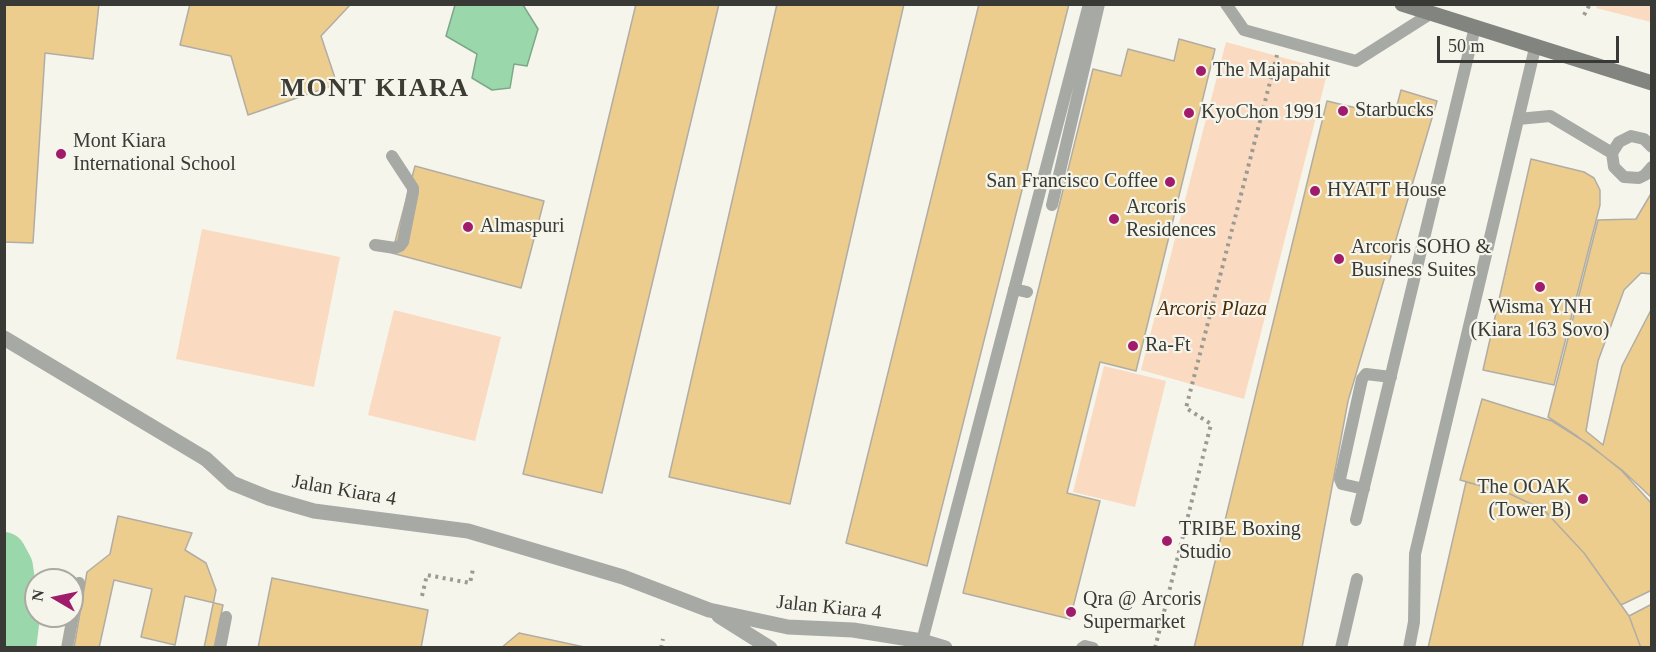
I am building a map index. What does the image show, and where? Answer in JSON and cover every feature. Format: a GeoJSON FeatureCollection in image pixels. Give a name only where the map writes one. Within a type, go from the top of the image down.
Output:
{"type":"FeatureCollection","features":[{"type":"Feature","properties":{"kind":"main road"},"geometry":{"type":"LineString","coordinates":[[1401,4],[1652,83]]}},
{"type":"Feature","properties":{"kind":"street","name":"Jalan Kiara 4"},"geometry":{"type":"LineString","coordinates":[[4,338],[206,459],[232,483],[270,498],[314,511],[468,531],[623,577],[709,610],[788,627],[853,630],[945,648]]}},
{"type":"Feature","properties":{"kind":"street","name":"Jalan Kiara 4"},"geometry":{"type":"LineString","coordinates":[[709,610],[770,648]]}},
{"type":"Feature","properties":{"kind":"lane"},"geometry":{"type":"LineString","coordinates":[[921,644],[1089,4]]}},
{"type":"Feature","properties":{"kind":"lane"},"geometry":{"type":"LineString","coordinates":[[1052,205],[1099,4]]}},
{"type":"Feature","properties":{"kind":"lane"},"geometry":{"type":"LineString","coordinates":[[1226,4],[1244,30],[1356,61],[1430,14]]}},
{"type":"Feature","properties":{"kind":"lane"},"geometry":{"type":"LineString","coordinates":[[1356,520],[1476,27]]}},
{"type":"Feature","properties":{"kind":"lane"},"geometry":{"type":"LineString","coordinates":[[1409,648],[1414,622],[1415,554],[1535,48]]}},
{"type":"Feature","properties":{"kind":"lane"},"geometry":{"type":"LineString","coordinates":[[1518,119],[1550,116],[1612,153]]}},
{"type":"Feature","properties":{"kind":"lane"},"geometry":{"type":"LineString","coordinates":[[1652,147],[1644,139],[1631,136],[1619,142],[1612,153],[1614,167],[1624,177],[1639,178],[1652,167]]}},
{"type":"Feature","properties":{"kind":"lane"},"geometry":{"type":"LineString","coordinates":[[375,245],[395,248],[403,242],[413,192],[413,188],[392,156]]}},
{"type":"Feature","properties":{"kind":"lane"},"geometry":{"type":"LineString","coordinates":[[1013,294],[1026,298]]}},
{"type":"Feature","properties":{"kind":"lane"},"geometry":{"type":"LineString","coordinates":[[1364,489],[1342,484],[1340,479],[1362,379],[1366,374],[1391,377]]}},
{"type":"Feature","properties":{"kind":"lane"},"geometry":{"type":"LineString","coordinates":[[1341,648],[1357,579]]}},
{"type":"Feature","properties":{"kind":"lane"},"geometry":{"type":"LineString","coordinates":[[220,648],[226,616]]}},
{"type":"Feature","properties":{"kind":"lane"},"geometry":{"type":"LineString","coordinates":[[67,648],[71,628]]}},
{"type":"Feature","properties":{"kind":"lane"},"geometry":{"type":"LineString","coordinates":[[1082,648],[1086,646],[1093,648]]}},
{"type":"Feature","properties":{"kind":"path"},"geometry":{"type":"LineString","coordinates":[[1584,15],[1590,4]]}},
{"type":"Feature","properties":{"kind":"path"},"geometry":{"type":"LineString","coordinates":[[1155,648],[1211,424],[1186,408],[1281,40]]}},
{"type":"Feature","properties":{"kind":"path"},"geometry":{"type":"LineString","coordinates":[[422,596],[427,575],[470,583],[473,570]]}},
{"type":"Feature","properties":{"kind":"path"},"geometry":{"type":"LineString","coordinates":[[661,648],[663,639]]}},
{"type":"Feature","properties":{"kind":"green space"},"geometry":{"type":"Polygon","coordinates":[[[1598,5],[1651,5],[1651,22],[1596,8],[1598,5]]]}},
{"type":"Feature","properties":{"kind":"green space","name":"Arcoris Plaza"},"geometry":{"type":"Polygon","coordinates":[[[1226,42],[1328,70],[1244,399],[1141,370],[1226,42]]]}},
{"type":"Feature","properties":{"kind":"green space"},"geometry":{"type":"Polygon","coordinates":[[[202,229],[340,257],[314,387],[176,359],[202,229]]]}},
{"type":"Feature","properties":{"kind":"green space"},"geometry":{"type":"Polygon","coordinates":[[[394,310],[501,337],[475,441],[368,415],[394,310]]]}},
{"type":"Feature","properties":{"kind":"green space"},"geometry":{"type":"Polygon","coordinates":[[[1104,366],[1166,381],[1135,507],[1073,492],[1104,366]]]}},
{"type":"Feature","properties":{"kind":"shaded area"},"geometry":{"type":"Polygon","coordinates":[[[455,5],[523,5],[538,29],[527,66],[514,64],[510,88],[492,90],[472,78],[477,54],[446,36],[455,5]]]}},
{"type":"Feature","properties":{"kind":"building"},"geometry":{"type":"Polygon","coordinates":[[[4,4],[99,4],[93,59],[45,53],[33,243],[4,242],[4,4]]]}},
{"type":"Feature","properties":{"kind":"building"},"geometry":{"type":"Polygon","coordinates":[[[190,4],[351,4],[321,36],[337,84],[248,115],[231,56],[180,45],[190,4]]]}},
{"type":"Feature","properties":{"kind":"building"},"geometry":{"type":"Polygon","coordinates":[[[636,4],[719,4],[602,493],[523,474],[636,4]]]}},
{"type":"Feature","properties":{"kind":"building"},"geometry":{"type":"Polygon","coordinates":[[[777,4],[904,4],[790,504],[669,477],[777,4]]]}},
{"type":"Feature","properties":{"kind":"building"},"geometry":{"type":"Polygon","coordinates":[[[979,4],[1069,4],[927,566],[846,543],[979,4]]]}},
{"type":"Feature","properties":{"kind":"building","name":"Arcoris Residences"},"geometry":{"type":"Polygon","coordinates":[[[1179,39],[1215,49],[1136,371],[1100,362],[1067,493],[1100,501],[1070,619],[963,593],[1093,69],[1121,76],[1128,49],[1174,61],[1179,39]]]}},
{"type":"Feature","properties":{"kind":"building","name":"Arcoris SOHO & Business Suites"},"geometry":{"type":"Polygon","coordinates":[[[1401,90],[1437,101],[1348,401],[1302,648],[1194,648],[1327,101],[1394,117],[1401,90]]]}},
{"type":"Feature","properties":{"kind":"building","name":"Wisma YNH (Kiara 163 Sovo)"},"geometry":{"type":"Polygon","coordinates":[[[1531,159],[1584,172],[1594,178],[1600,190],[1600,205],[1554,385],[1483,370],[1531,159]]]}},
{"type":"Feature","properties":{"kind":"building","name":"Almaspuri"},"geometry":{"type":"Polygon","coordinates":[[[415,166],[544,201],[521,288],[392,253],[415,166]]]}},
{"type":"Feature","properties":{"kind":"building"},"geometry":{"type":"Polygon","coordinates":[[[1652,192],[1652,274],[1641,273],[1624,290],[1598,361],[1586,431],[1603,445],[1622,366],[1652,308],[1652,498],[1622,470],[1548,417],[1598,220],[1636,219],[1652,192]]]}},
{"type":"Feature","properties":{"kind":"building","name":"The OOAK (Tower B)"},"geometry":{"type":"Polygon","coordinates":[[[1482,399],[1552,421],[1590,445],[1622,471],[1652,504],[1652,590],[1621,605],[1584,553],[1544,510],[1508,493],[1460,480],[1482,399]]]}},
{"type":"Feature","properties":{"kind":"building"},"geometry":{"type":"Polygon","coordinates":[[[1466,482],[1508,493],[1544,510],[1584,553],[1629,616],[1641,648],[1428,648],[1466,482]]]}},
{"type":"Feature","properties":{"kind":"building"},"geometry":{"type":"Polygon","coordinates":[[[118,516],[192,533],[185,550],[206,563],[216,590],[204,648],[74,648],[77,628],[84,628],[84,590],[87,572],[110,554],[118,516]]]}},
{"type":"Feature","properties":{"kind":"building"},"geometry":{"type":"Polygon","coordinates":[[[272,578],[428,610],[421,648],[258,648],[272,578]]]}},
{"type":"Feature","properties":{"kind":"building"},"geometry":{"type":"Polygon","coordinates":[[[114,580],[152,589],[141,637],[175,645],[185,596],[223,605],[214,648],[99,648],[114,580]]]}},
{"type":"Feature","properties":{"kind":"building"},"geometry":{"type":"Polygon","coordinates":[[[1652,604],[1652,648],[1641,648],[1629,616],[1652,604]]]}},
{"type":"Feature","properties":{"kind":"building"},"geometry":{"type":"Polygon","coordinates":[[[519,633],[589,648],[501,648],[519,633]]]}},
{"type":"Feature","properties":{"kind":"waterway"},"geometry":{"type":"LineString","coordinates":[[4,554],[11,567],[18,616],[14,648]]}},
{"type":"Feature","properties":{"kind":"place","name":"The Majapahit"},"geometry":{"type":"Point","coordinates":[1201,71]}},
{"type":"Feature","properties":{"kind":"place","name":"Starbucks"},"geometry":{"type":"Point","coordinates":[1343,111]}},
{"type":"Feature","properties":{"kind":"place","name":"KyoChon 1991"},"geometry":{"type":"Point","coordinates":[1189,113]}},
{"type":"Feature","properties":{"kind":"place","name":"Mont Kiara International School"},"geometry":{"type":"Point","coordinates":[61,154]}},
{"type":"Feature","properties":{"kind":"place","name":"San Francisco Coffee"},"geometry":{"type":"Point","coordinates":[1170,182]}},
{"type":"Feature","properties":{"kind":"place","name":"HYATT House"},"geometry":{"type":"Point","coordinates":[1315,191]}},
{"type":"Feature","properties":{"kind":"place","name":"Arcoris Residences"},"geometry":{"type":"Point","coordinates":[1114,219]}},
{"type":"Feature","properties":{"kind":"place","name":"Almaspuri"},"geometry":{"type":"Point","coordinates":[468,227]}},
{"type":"Feature","properties":{"kind":"place","name":"Arcoris SOHO & Business Suites"},"geometry":{"type":"Point","coordinates":[1339,259]}},
{"type":"Feature","properties":{"kind":"place","name":"Wisma YNH (Kiara 163 Sovo)"},"geometry":{"type":"Point","coordinates":[1540,287]}},
{"type":"Feature","properties":{"kind":"place","name":"Ra-Ft"},"geometry":{"type":"Point","coordinates":[1133,346]}},
{"type":"Feature","properties":{"kind":"place","name":"The OOAK (Tower B)"},"geometry":{"type":"Point","coordinates":[1583,499]}},
{"type":"Feature","properties":{"kind":"place","name":"TRIBE Boxing Studio"},"geometry":{"type":"Point","coordinates":[1167,541]}},
{"type":"Feature","properties":{"kind":"place","name":"Qra @ Arcoris Supermarket"},"geometry":{"type":"Point","coordinates":[1071,612]}},
{"type":"Feature","properties":{"kind":"district","name":"MONT KIARA"},"geometry":{"type":"Point","coordinates":[375,89]}}]}
